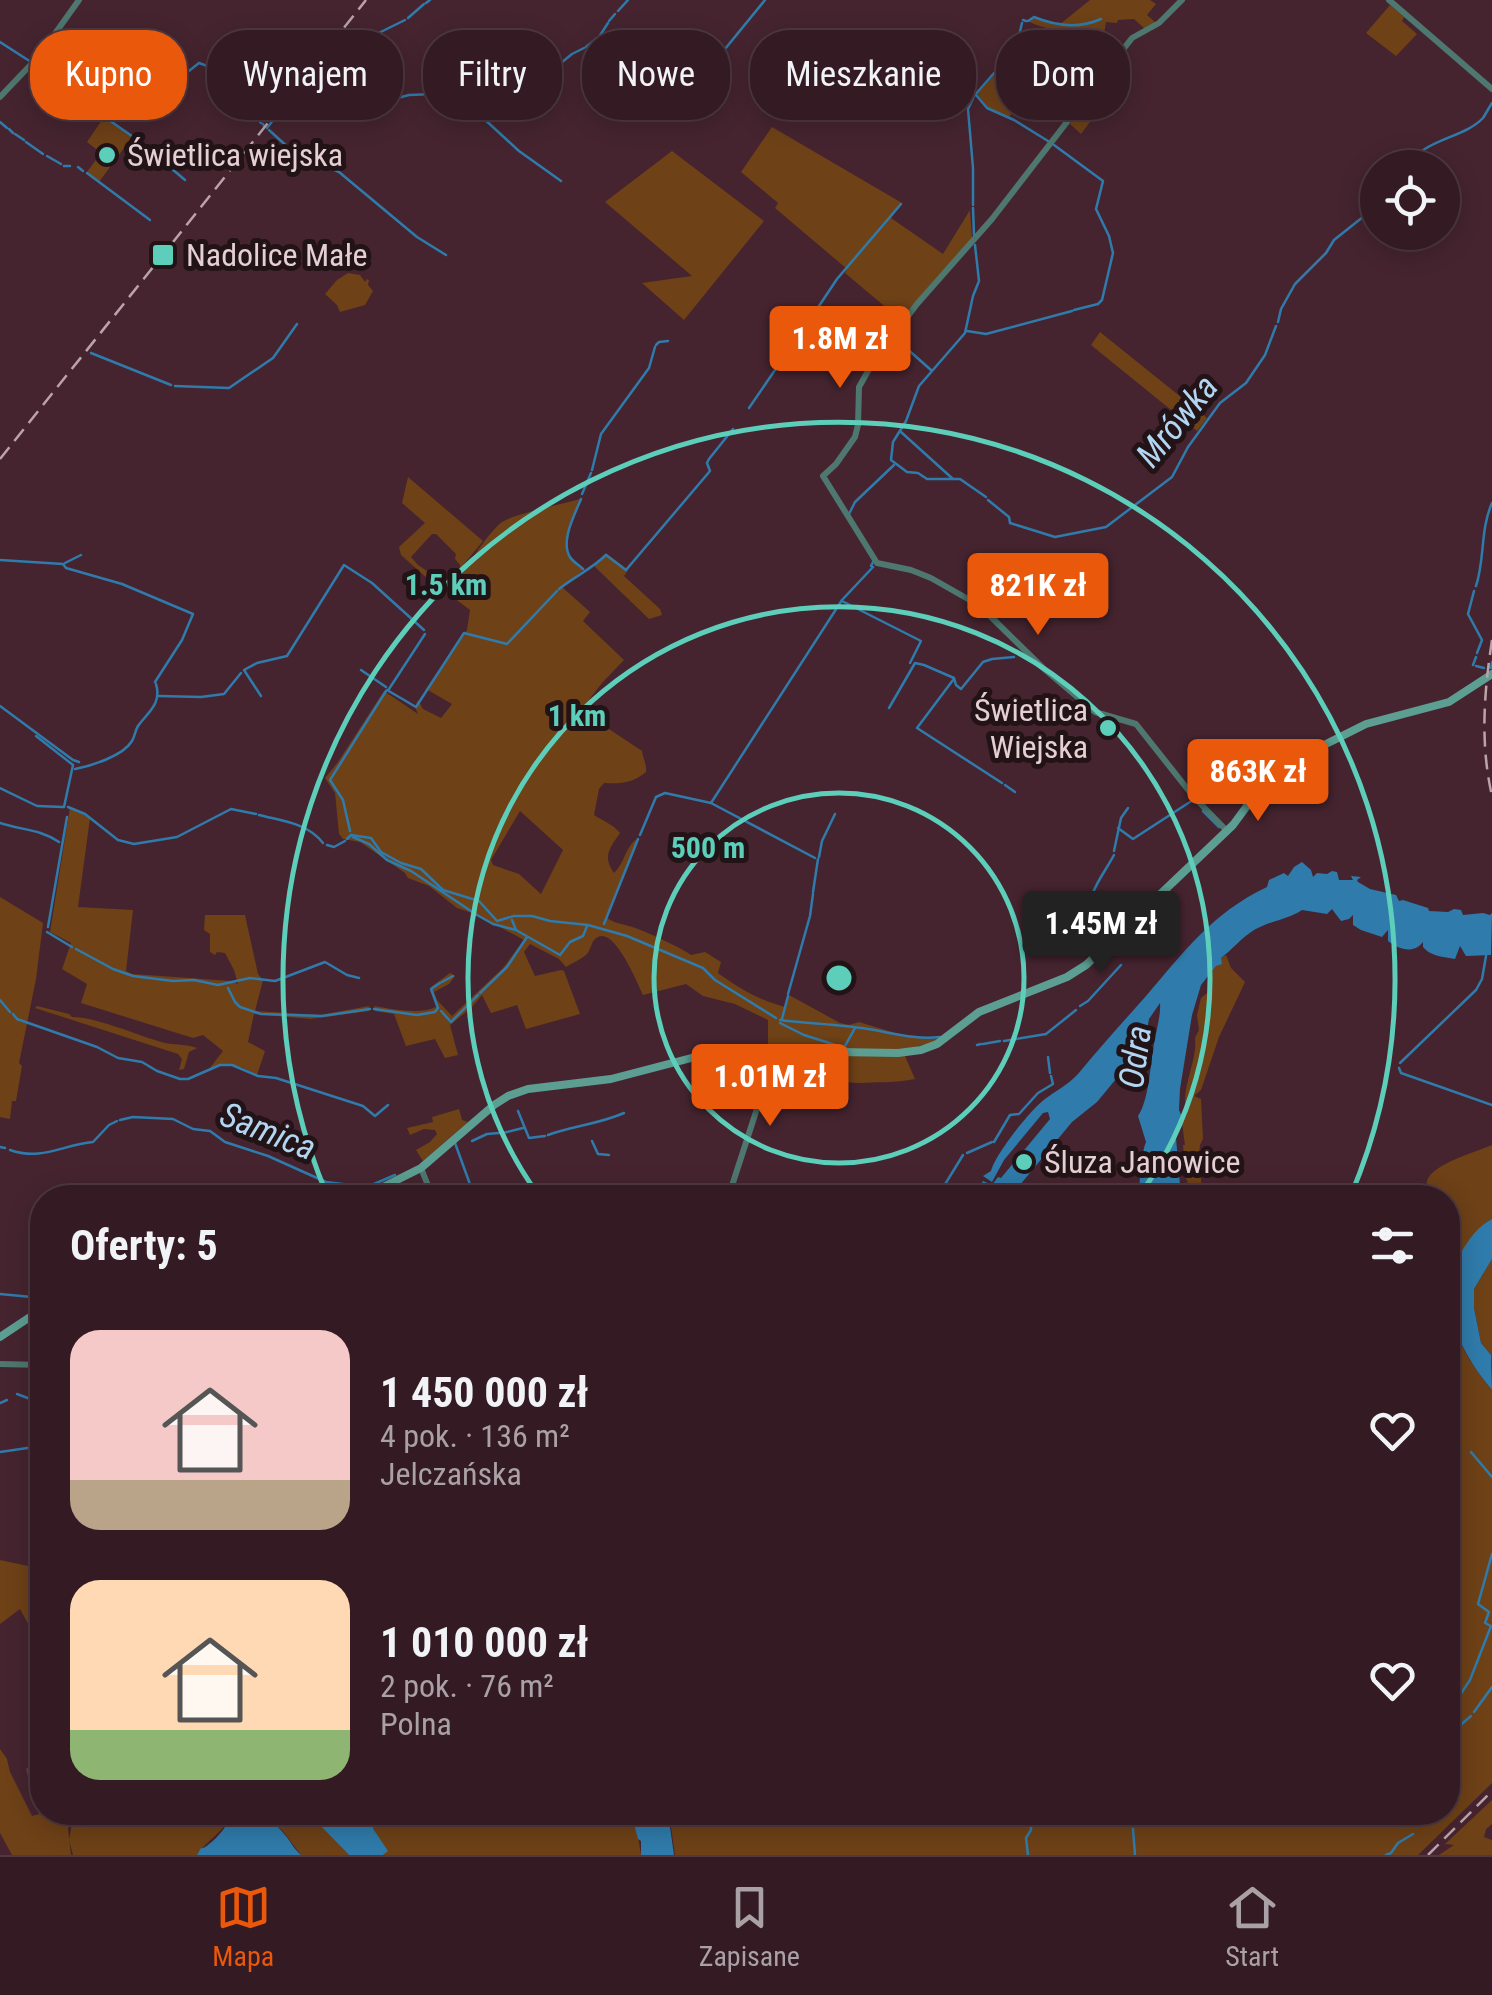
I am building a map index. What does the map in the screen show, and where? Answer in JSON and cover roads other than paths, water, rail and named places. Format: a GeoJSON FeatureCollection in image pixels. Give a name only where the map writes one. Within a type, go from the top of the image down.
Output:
{"type":"FeatureCollection","features":[{"type":"Feature","properties":{"kind":"main road"},"geometry":{"type":"LineString","coordinates":[[388,1185],[421,1168],[501,1100],[528,1089],[606,1080],[722,1050],[898,1053],[937,1044],[979,1012],[1077,972],[1227,832],[1268,776],[1288,761],[1366,724],[1446,704],[1492,674]]}},
{"type":"Feature","properties":{"kind":"main road"},"geometry":{"type":"LineString","coordinates":[[0,1337],[30,1317]]}},
{"type":"Feature","properties":{"kind":"street"},"geometry":{"type":"LineString","coordinates":[[0,97],[39,56],[79,0]]}},
{"type":"Feature","properties":{"kind":"street"},"geometry":{"type":"LineString","coordinates":[[1182,0],[1159,23],[1132,38],[992,220],[917,304],[864,375],[858,391],[858,430],[854,440],[822,476],[877,563],[931,578],[968,599],[1094,712],[1136,724],[1227,832]]}},
{"type":"Feature","properties":{"kind":"street"},"geometry":{"type":"LineString","coordinates":[[1389,0],[1492,89]]}},
{"type":"Feature","properties":{"kind":"street"},"geometry":{"type":"LineString","coordinates":[[732,1185],[776,1050]]}},
{"type":"Feature","properties":{"kind":"street"},"geometry":{"type":"LineString","coordinates":[[421,1168],[428,1185]]}},
{"type":"Feature","properties":{"kind":"street"},"geometry":{"type":"LineString","coordinates":[[0,1364],[30,1365]]}},
{"type":"Feature","properties":{"kind":"water"},"geometry":{"type":"Polygon","coordinates":[[[1302,862],[1313,877],[1332,871],[1337,872],[1339,880],[1361,877],[1358,882],[1370,889],[1396,895],[1399,901],[1429,911],[1492,913],[1491,955],[1466,956],[1460,946],[1455,959],[1442,957],[1426,950],[1423,942],[1415,948],[1402,948],[1388,941],[1388,930],[1382,937],[1361,930],[1353,925],[1353,915],[1341,921],[1332,909],[1327,914],[1302,910],[1260,927],[1221,958],[1222,964],[1201,985],[1180,1089],[1182,1117],[1176,1138],[1180,1185],[1140,1185],[1146,1142],[1138,1116],[1147,1092],[1160,1003],[1149,1019],[1145,1040],[1135,1056],[1097,1102],[1072,1122],[1020,1185],[992,1185],[1050,1119],[1048,1112],[1043,1113],[1004,1160],[992,1182],[983,1176],[991,1171],[1022,1122],[1078,1074],[1200,935],[1230,909],[1267,887],[1269,880],[1284,873],[1288,876],[1302,862]]]}},
{"type":"Feature","properties":{"kind":"water"},"geometry":{"type":"Polygon","coordinates":[[[1492,1219],[1492,1259],[1474,1289],[1474,1308],[1481,1343],[1491,1355],[1492,1390],[1460,1340],[1460,1256],[1478,1229],[1492,1219]]]}},
{"type":"Feature","properties":{"kind":"water"},"geometry":{"type":"Polygon","coordinates":[[[275,1825],[301,1855],[197,1855],[226,1826],[275,1825]]]}},
{"type":"Feature","properties":{"kind":"water"},"geometry":{"type":"Polygon","coordinates":[[[320,1825],[372,1825],[388,1851],[383,1855],[349,1855],[320,1825]]]}},
{"type":"Feature","properties":{"kind":"water"},"geometry":{"type":"Polygon","coordinates":[[[634,1825],[670,1825],[674,1855],[641,1855],[634,1825]]]}},
{"type":"Feature","properties":{"kind":"waterway"},"geometry":{"type":"LineString","coordinates":[[426,3],[430,0]]}},
{"type":"Feature","properties":{"kind":"waterway"},"geometry":{"type":"LineString","coordinates":[[618,11],[628,0]]}},
{"type":"Feature","properties":{"kind":"waterway"},"geometry":{"type":"LineString","coordinates":[[730,43],[765,0]]}},
{"type":"Feature","properties":{"kind":"waterway"},"geometry":{"type":"LineString","coordinates":[[408,18],[424,4]]}},
{"type":"Feature","properties":{"kind":"waterway"},"geometry":{"type":"LineString","coordinates":[[609,21],[615,14]]}},
{"type":"Feature","properties":{"kind":"waterway"},"geometry":{"type":"LineString","coordinates":[[1028,21],[1034,17],[1076,25],[1101,19]]}},
{"type":"Feature","properties":{"kind":"waterway"},"geometry":{"type":"LineString","coordinates":[[385,30],[405,20]]}},
{"type":"Feature","properties":{"kind":"waterway"},"geometry":{"type":"LineString","coordinates":[[604,30],[608,23]]}},
{"type":"Feature","properties":{"kind":"waterway"},"geometry":{"type":"LineString","coordinates":[[973,205],[968,109],[974,96],[1016,48],[1022,23]]}},
{"type":"Feature","properties":{"kind":"waterway"},"geometry":{"type":"LineString","coordinates":[[0,42],[30,61]]}},
{"type":"Feature","properties":{"kind":"waterway"},"geometry":{"type":"LineString","coordinates":[[562,62],[582,49]]}},
{"type":"Feature","properties":{"kind":"waterway"},"geometry":{"type":"LineString","coordinates":[[187,73],[199,63],[218,73],[247,101],[246,106],[261,123]]}},
{"type":"Feature","properties":{"kind":"waterway"},"geometry":{"type":"LineString","coordinates":[[403,97],[423,94]]}},
{"type":"Feature","properties":{"kind":"waterway"},"geometry":{"type":"LineString","coordinates":[[976,95],[987,108],[1048,141]]}},
{"type":"Feature","properties":{"kind":"waterway","name":"Mrówka"},"geometry":{"type":"LineString","coordinates":[[1422,150],[1475,125],[1492,103]]}},
{"type":"Feature","properties":{"kind":"waterway"},"geometry":{"type":"LineString","coordinates":[[109,120],[185,180]]}},
{"type":"Feature","properties":{"kind":"waterway"},"geometry":{"type":"LineString","coordinates":[[267,128],[273,120]]}},
{"type":"Feature","properties":{"kind":"waterway"},"geometry":{"type":"LineString","coordinates":[[485,120],[519,151],[561,181]]}},
{"type":"Feature","properties":{"kind":"waterway"},"geometry":{"type":"LineString","coordinates":[[0,122],[7,128]]}},
{"type":"Feature","properties":{"kind":"waterway"},"geometry":{"type":"LineString","coordinates":[[9,129],[13,133]]}},
{"type":"Feature","properties":{"kind":"waterway"},"geometry":{"type":"LineString","coordinates":[[269,130],[290,149],[339,172],[417,237],[446,255]]}},
{"type":"Feature","properties":{"kind":"waterway"},"geometry":{"type":"LineString","coordinates":[[15,134],[24,140]]}},
{"type":"Feature","properties":{"kind":"waterway"},"geometry":{"type":"LineString","coordinates":[[26,142],[43,154]]}},
{"type":"Feature","properties":{"kind":"waterway"},"geometry":{"type":"LineString","coordinates":[[1054,145],[1103,181],[1096,209],[1113,253],[1102,300],[1074,310]]}},
{"type":"Feature","properties":{"kind":"waterway"},"geometry":{"type":"LineString","coordinates":[[47,156],[61,164]]}},
{"type":"Feature","properties":{"kind":"waterway"},"geometry":{"type":"LineString","coordinates":[[64,166],[70,166]]}},
{"type":"Feature","properties":{"kind":"waterway"},"geometry":{"type":"LineString","coordinates":[[78,167],[83,171]]}},
{"type":"Feature","properties":{"kind":"waterway"},"geometry":{"type":"LineString","coordinates":[[87,173],[150,220]]}},
{"type":"Feature","properties":{"kind":"waterway"},"geometry":{"type":"LineString","coordinates":[[890,334],[851,328],[844,337],[813,315],[837,279],[901,204]]}},
{"type":"Feature","properties":{"kind":"waterway"},"geometry":{"type":"LineString","coordinates":[[973,208],[974,235]]}},
{"type":"Feature","properties":{"kind":"waterway","name":"Mrówka"},"geometry":{"type":"LineString","coordinates":[[1278,322],[1295,284],[1334,240],[1360,219]]}},
{"type":"Feature","properties":{"kind":"waterway","name":"Mrówka"},"geometry":{"type":"LineString","coordinates":[[975,245],[979,281],[965,333],[919,386],[893,442],[891,460],[907,472],[927,479],[960,479],[986,497]]}},
{"type":"Feature","properties":{"kind":"waterway"},"geometry":{"type":"LineString","coordinates":[[967,331],[986,334],[1072,311]]}},
{"type":"Feature","properties":{"kind":"waterway","name":"Mrówka"},"geometry":{"type":"LineString","coordinates":[[749,408],[810,319]]}},
{"type":"Feature","properties":{"kind":"waterway"},"geometry":{"type":"LineString","coordinates":[[175,386],[229,388],[273,358],[297,324]]}},
{"type":"Feature","properties":{"kind":"waterway","name":"Mrówka"},"geometry":{"type":"LineString","coordinates":[[988,500],[1009,517],[1010,523],[1055,537],[1106,527],[1172,477],[1220,403],[1246,383],[1265,355],[1276,326]]}},
{"type":"Feature","properties":{"kind":"waterway","name":"Mrówka"},"geometry":{"type":"LineString","coordinates":[[896,339],[931,370]]}},
{"type":"Feature","properties":{"kind":"waterway"},"geometry":{"type":"LineString","coordinates":[[656,345],[668,341]]}},
{"type":"Feature","properties":{"kind":"waterway"},"geometry":{"type":"LineString","coordinates":[[592,470],[601,434],[649,368],[655,347]]}},
{"type":"Feature","properties":{"kind":"waterway"},"geometry":{"type":"LineString","coordinates":[[91,353],[171,385]]}},
{"type":"Feature","properties":{"kind":"waterway","name":"Mrówka"},"geometry":{"type":"LineString","coordinates":[[559,589],[606,555],[626,570],[710,471],[709,459],[733,429]]}},
{"type":"Feature","properties":{"kind":"waterway"},"geometry":{"type":"LineString","coordinates":[[901,432],[953,479]]}},
{"type":"Feature","properties":{"kind":"waterway"},"geometry":{"type":"LineString","coordinates":[[849,514],[855,502],[894,465]]}},
{"type":"Feature","properties":{"kind":"waterway"},"geometry":{"type":"LineString","coordinates":[[582,494],[591,473]]}},
{"type":"Feature","properties":{"kind":"waterway"},"geometry":{"type":"LineString","coordinates":[[581,499],[570,528],[567,551],[583,569]]}},
{"type":"Feature","properties":{"kind":"waterway"},"geometry":{"type":"LineString","coordinates":[[1476,586],[1492,503]]}},
{"type":"Feature","properties":{"kind":"waterway"},"geometry":{"type":"LineString","coordinates":[[65,563],[81,555]]}},
{"type":"Feature","properties":{"kind":"waterway"},"geometry":{"type":"LineString","coordinates":[[0,560],[63,564],[193,614],[182,640],[155,682]]}},
{"type":"Feature","properties":{"kind":"waterway"},"geometry":{"type":"LineString","coordinates":[[640,835],[656,797],[665,793],[711,803],[842,600],[873,567],[873,562]]}},
{"type":"Feature","properties":{"kind":"waterway"},"geometry":{"type":"LineString","coordinates":[[261,696],[244,670],[287,656],[344,565],[372,583],[424,630]]}},
{"type":"Feature","properties":{"kind":"waterway","name":"Mrówka"},"geometry":{"type":"LineString","coordinates":[[387,690],[416,707],[464,633],[507,644],[557,591]]}},
{"type":"Feature","properties":{"kind":"waterway"},"geometry":{"type":"LineString","coordinates":[[1474,591],[1468,614],[1482,640],[1477,653]]}},
{"type":"Feature","properties":{"kind":"waterway"},"geometry":{"type":"LineString","coordinates":[[842,601],[921,641],[910,663]]}},
{"type":"Feature","properties":{"kind":"waterway"},"geometry":{"type":"LineString","coordinates":[[389,689],[425,634]]}},
{"type":"Feature","properties":{"kind":"waterway"},"geometry":{"type":"LineString","coordinates":[[889,708],[915,663],[954,678],[961,689],[983,662],[1014,657]]}},
{"type":"Feature","properties":{"kind":"waterway"},"geometry":{"type":"LineString","coordinates":[[1473,665],[1476,657]]}},
{"type":"Feature","properties":{"kind":"waterway"},"geometry":{"type":"LineString","coordinates":[[1489,667],[1492,662]]}},
{"type":"Feature","properties":{"kind":"waterway"},"geometry":{"type":"LineString","coordinates":[[1476,666],[1484,668]]}},
{"type":"Feature","properties":{"kind":"waterway"},"geometry":{"type":"LineString","coordinates":[[361,670],[386,687]]}},
{"type":"Feature","properties":{"kind":"waterway"},"geometry":{"type":"LineString","coordinates":[[159,696],[224,694],[241,673]]}},
{"type":"Feature","properties":{"kind":"waterway"},"geometry":{"type":"LineString","coordinates":[[953,680],[917,728],[1002,783]]}},
{"type":"Feature","properties":{"kind":"waterway"},"geometry":{"type":"LineString","coordinates":[[75,769],[106,760],[128,746],[156,702],[156,684]]}},
{"type":"Feature","properties":{"kind":"waterway","name":"Mrówka"},"geometry":{"type":"LineString","coordinates":[[350,831],[343,800],[330,780],[386,691]]}},
{"type":"Feature","properties":{"kind":"waterway"},"geometry":{"type":"LineString","coordinates":[[0,706],[79,762]]}},
{"type":"Feature","properties":{"kind":"waterway"},"geometry":{"type":"LineString","coordinates":[[36,736],[73,765],[64,807]]}},
{"type":"Feature","properties":{"kind":"waterway"},"geometry":{"type":"LineString","coordinates":[[1005,785],[1015,792]]}},
{"type":"Feature","properties":{"kind":"waterway","name":"Mrówka"},"geometry":{"type":"LineString","coordinates":[[0,788],[37,806],[63,807]]}},
{"type":"Feature","properties":{"kind":"waterway"},"geometry":{"type":"LineString","coordinates":[[1118,828],[1133,839],[1195,802]]}},
{"type":"Feature","properties":{"kind":"waterway"},"geometry":{"type":"LineString","coordinates":[[711,803],[815,858]]}},
{"type":"Feature","properties":{"kind":"waterway","name":"Mrówka"},"geometry":{"type":"LineString","coordinates":[[68,807],[85,814],[118,840],[134,844],[177,837],[231,809],[256,814]]}},
{"type":"Feature","properties":{"kind":"waterway"},"geometry":{"type":"LineString","coordinates":[[1114,851],[1121,818],[1128,808]]}},
{"type":"Feature","properties":{"kind":"waterway"},"geometry":{"type":"LineString","coordinates":[[1203,811],[1219,827]]}},
{"type":"Feature","properties":{"kind":"waterway"},"geometry":{"type":"LineString","coordinates":[[819,857],[835,814]]}},
{"type":"Feature","properties":{"kind":"waterway","name":"Mrówka"},"geometry":{"type":"LineString","coordinates":[[259,815],[302,827],[323,843]]}},
{"type":"Feature","properties":{"kind":"waterway"},"geometry":{"type":"LineString","coordinates":[[48,927],[67,817]]}},
{"type":"Feature","properties":{"kind":"waterway"},"geometry":{"type":"LineString","coordinates":[[0,823],[38,832],[59,842]]}},
{"type":"Feature","properties":{"kind":"waterway"},"geometry":{"type":"LineString","coordinates":[[347,839],[351,835],[371,838],[381,852],[421,869],[443,890],[479,901],[497,921],[532,916],[627,936],[703,968],[715,980],[776,1018]]}},
{"type":"Feature","properties":{"kind":"waterway"},"geometry":{"type":"LineString","coordinates":[[353,837],[477,915],[516,930]]}},
{"type":"Feature","properties":{"kind":"waterway"},"geometry":{"type":"LineString","coordinates":[[604,924],[638,839]]}},
{"type":"Feature","properties":{"kind":"waterway","name":"Mrówka"},"geometry":{"type":"LineString","coordinates":[[327,845],[334,847],[345,841]]}},
{"type":"Feature","properties":{"kind":"waterway"},"geometry":{"type":"LineString","coordinates":[[1089,921],[1093,894],[1114,855]]}},
{"type":"Feature","properties":{"kind":"waterway"},"geometry":{"type":"LineString","coordinates":[[813,892],[818,859]]}},
{"type":"Feature","properties":{"kind":"waterway"},"geometry":{"type":"LineString","coordinates":[[788,994],[813,894]]}},
{"type":"Feature","properties":{"kind":"waterway"},"geometry":{"type":"LineString","coordinates":[[512,920],[516,930],[560,955],[570,942],[583,936],[587,926]]}},
{"type":"Feature","properties":{"kind":"waterway"},"geometry":{"type":"LineString","coordinates":[[47,932],[72,947]]}},
{"type":"Feature","properties":{"kind":"waterway"},"geometry":{"type":"LineString","coordinates":[[480,993],[507,967],[527,937]]}},
{"type":"Feature","properties":{"kind":"waterway"},"geometry":{"type":"LineString","coordinates":[[76,949],[133,976],[173,981],[218,985],[250,978],[275,981],[325,962],[359,978]]}},
{"type":"Feature","properties":{"kind":"waterway"},"geometry":{"type":"LineString","coordinates":[[1400,1063],[1476,990],[1486,956]]}},
{"type":"Feature","properties":{"kind":"waterway"},"geometry":{"type":"LineString","coordinates":[[1080,1006],[1121,965]]}},
{"type":"Feature","properties":{"kind":"waterway"},"geometry":{"type":"LineString","coordinates":[[442,982],[453,976]]}},
{"type":"Feature","properties":{"kind":"waterway"},"geometry":{"type":"LineString","coordinates":[[374,1009],[417,1015],[435,1012],[438,1008],[431,989],[440,983]]}},
{"type":"Feature","properties":{"kind":"waterway"},"geometry":{"type":"LineString","coordinates":[[228,988],[240,1007],[261,1014],[322,1016],[370,1009]]}},
{"type":"Feature","properties":{"kind":"waterway"},"geometry":{"type":"LineString","coordinates":[[441,1011],[451,1022],[478,995]]}},
{"type":"Feature","properties":{"kind":"waterway"},"geometry":{"type":"LineString","coordinates":[[782,1019],[788,996]]}},
{"type":"Feature","properties":{"kind":"waterway"},"geometry":{"type":"LineString","coordinates":[[0,1000],[10,1012]]}},
{"type":"Feature","properties":{"kind":"waterway"},"geometry":{"type":"LineString","coordinates":[[1004,1041],[1046,1034],[1076,1010]]}},
{"type":"Feature","properties":{"kind":"waterway"},"geometry":{"type":"LineString","coordinates":[[13,1014],[17,1019],[180,1079],[220,1065],[232,1065],[363,1106],[375,1116],[388,1105]]}},
{"type":"Feature","properties":{"kind":"waterway"},"geometry":{"type":"LineString","coordinates":[[780,1020],[940,1037]]}},
{"type":"Feature","properties":{"kind":"waterway"},"geometry":{"type":"LineString","coordinates":[[780,1023],[848,1049]]}},
{"type":"Feature","properties":{"kind":"waterway"},"geometry":{"type":"LineString","coordinates":[[845,1046],[855,1028]]}},
{"type":"Feature","properties":{"kind":"waterway"},"geometry":{"type":"LineString","coordinates":[[983,1044],[1000,1041]]}},
{"type":"Feature","properties":{"kind":"waterway"},"geometry":{"type":"LineString","coordinates":[[977,1045],[981,1044]]}},
{"type":"Feature","properties":{"kind":"waterway"},"geometry":{"type":"LineString","coordinates":[[1048,1057],[1050,1073]]}},
{"type":"Feature","properties":{"kind":"waterway"},"geometry":{"type":"LineString","coordinates":[[1399,1068],[1401,1073],[1492,1105]]}},
{"type":"Feature","properties":{"kind":"waterway"},"geometry":{"type":"LineString","coordinates":[[994,1142],[1010,1115],[1019,1114],[1038,1093],[1053,1084],[1051,1076]]}},
{"type":"Feature","properties":{"kind":"waterway"},"geometry":{"type":"LineString","coordinates":[[518,1111],[529,1138],[545,1136]]}},
{"type":"Feature","properties":{"kind":"waterway"},"geometry":{"type":"LineString","coordinates":[[548,1135],[624,1113]]}},
{"type":"Feature","properties":{"kind":"waterway","name":"Samica"},"geometry":{"type":"LineString","coordinates":[[120,1120],[173,1119],[326,1182],[351,1185]]}},
{"type":"Feature","properties":{"kind":"waterway","name":"Samica"},"geometry":{"type":"LineString","coordinates":[[10,1150],[32,1154],[93,1142],[117,1121]]}},
{"type":"Feature","properties":{"kind":"waterway"},"geometry":{"type":"LineString","coordinates":[[503,1133],[523,1128]]}},
{"type":"Feature","properties":{"kind":"waterway"},"geometry":{"type":"LineString","coordinates":[[472,1141],[499,1133]]}},
{"type":"Feature","properties":{"kind":"waterway"},"geometry":{"type":"LineString","coordinates":[[592,1141],[598,1154],[609,1155]]}},
{"type":"Feature","properties":{"kind":"waterway"},"geometry":{"type":"LineString","coordinates":[[967,1153],[992,1142]]}},
{"type":"Feature","properties":{"kind":"waterway"},"geometry":{"type":"LineString","coordinates":[[455,1143],[470,1185]]}},
{"type":"Feature","properties":{"kind":"waterway","name":"Samica"},"geometry":{"type":"LineString","coordinates":[[0,1147],[5,1148]]}},
{"type":"Feature","properties":{"kind":"waterway"},"geometry":{"type":"LineString","coordinates":[[945,1185],[963,1155]]}},
{"type":"Feature","properties":{"kind":"waterway","name":"Samica"},"geometry":{"type":"LineString","coordinates":[[372,1185],[395,1175]]}},
{"type":"Feature","properties":{"kind":"waterway"},"geometry":{"type":"LineString","coordinates":[[0,1294],[30,1297]]}},
{"type":"Feature","properties":{"kind":"waterway"},"geometry":{"type":"LineString","coordinates":[[17,1394],[30,1399]]}},
{"type":"Feature","properties":{"kind":"waterway"},"geometry":{"type":"LineString","coordinates":[[0,1403],[7,1400]]}},
{"type":"Feature","properties":{"kind":"waterway"},"geometry":{"type":"LineString","coordinates":[[0,1452],[30,1448]]}},
{"type":"Feature","properties":{"kind":"waterway"},"geometry":{"type":"LineString","coordinates":[[1471,1452],[1492,1477]]}},
{"type":"Feature","properties":{"kind":"waterway"},"geometry":{"type":"LineString","coordinates":[[1460,1695],[1491,1626],[1485,1623],[1489,1612],[1478,1604],[1492,1554]]}},
{"type":"Feature","properties":{"kind":"waterway"},"geometry":{"type":"LineString","coordinates":[[1474,1712],[1492,1687]]}},
{"type":"Feature","properties":{"kind":"waterway"},"geometry":{"type":"LineString","coordinates":[[1460,1725],[1471,1716]]}},
{"type":"Feature","properties":{"kind":"waterway"},"geometry":{"type":"LineString","coordinates":[[1028,1855],[1026,1838],[1031,1825]]}},
{"type":"Feature","properties":{"kind":"waterway"},"geometry":{"type":"LineString","coordinates":[[1133,1829],[1135,1855]]}},
{"type":"Feature","properties":{"kind":"waterway"},"geometry":{"type":"LineString","coordinates":[[1386,1855],[1413,1834]]}},
{"type":"Feature","properties":{"kind":"railway"},"geometry":{"type":"LineString","coordinates":[[0,459],[366,0]]}},
{"type":"Feature","properties":{"kind":"railway"},"geometry":{"type":"LineString","coordinates":[[1492,640],[1485,718],[1492,796]]}},
{"type":"Feature","properties":{"kind":"railway"},"geometry":{"type":"LineString","coordinates":[[1460,1823],[1492,1791]]}},
{"type":"Feature","properties":{"kind":"railway"},"geometry":{"type":"LineString","coordinates":[[1428,1855],[1458,1825]]}},
{"type":"Feature","properties":{"kind":"place","name":"Świetlica wiejska"},"geometry":{"type":"Point","coordinates":[107,155]}},
{"type":"Feature","properties":{"kind":"place","name":"Nadolice Małe"},"geometry":{"type":"Point","coordinates":[163,255]}},
{"type":"Feature","properties":{"kind":"place","name":"Świetlica Wiejska"},"geometry":{"type":"Point","coordinates":[1108,728]}},
{"type":"Feature","properties":{"kind":"place","name":"Śluza Janowice"},"geometry":{"type":"Point","coordinates":[1024,1162]}},
{"type":"Feature","properties":{"kind":"water label","name":"Odra"},"geometry":{"type":"Point","coordinates":[1135,1057]}}]}
